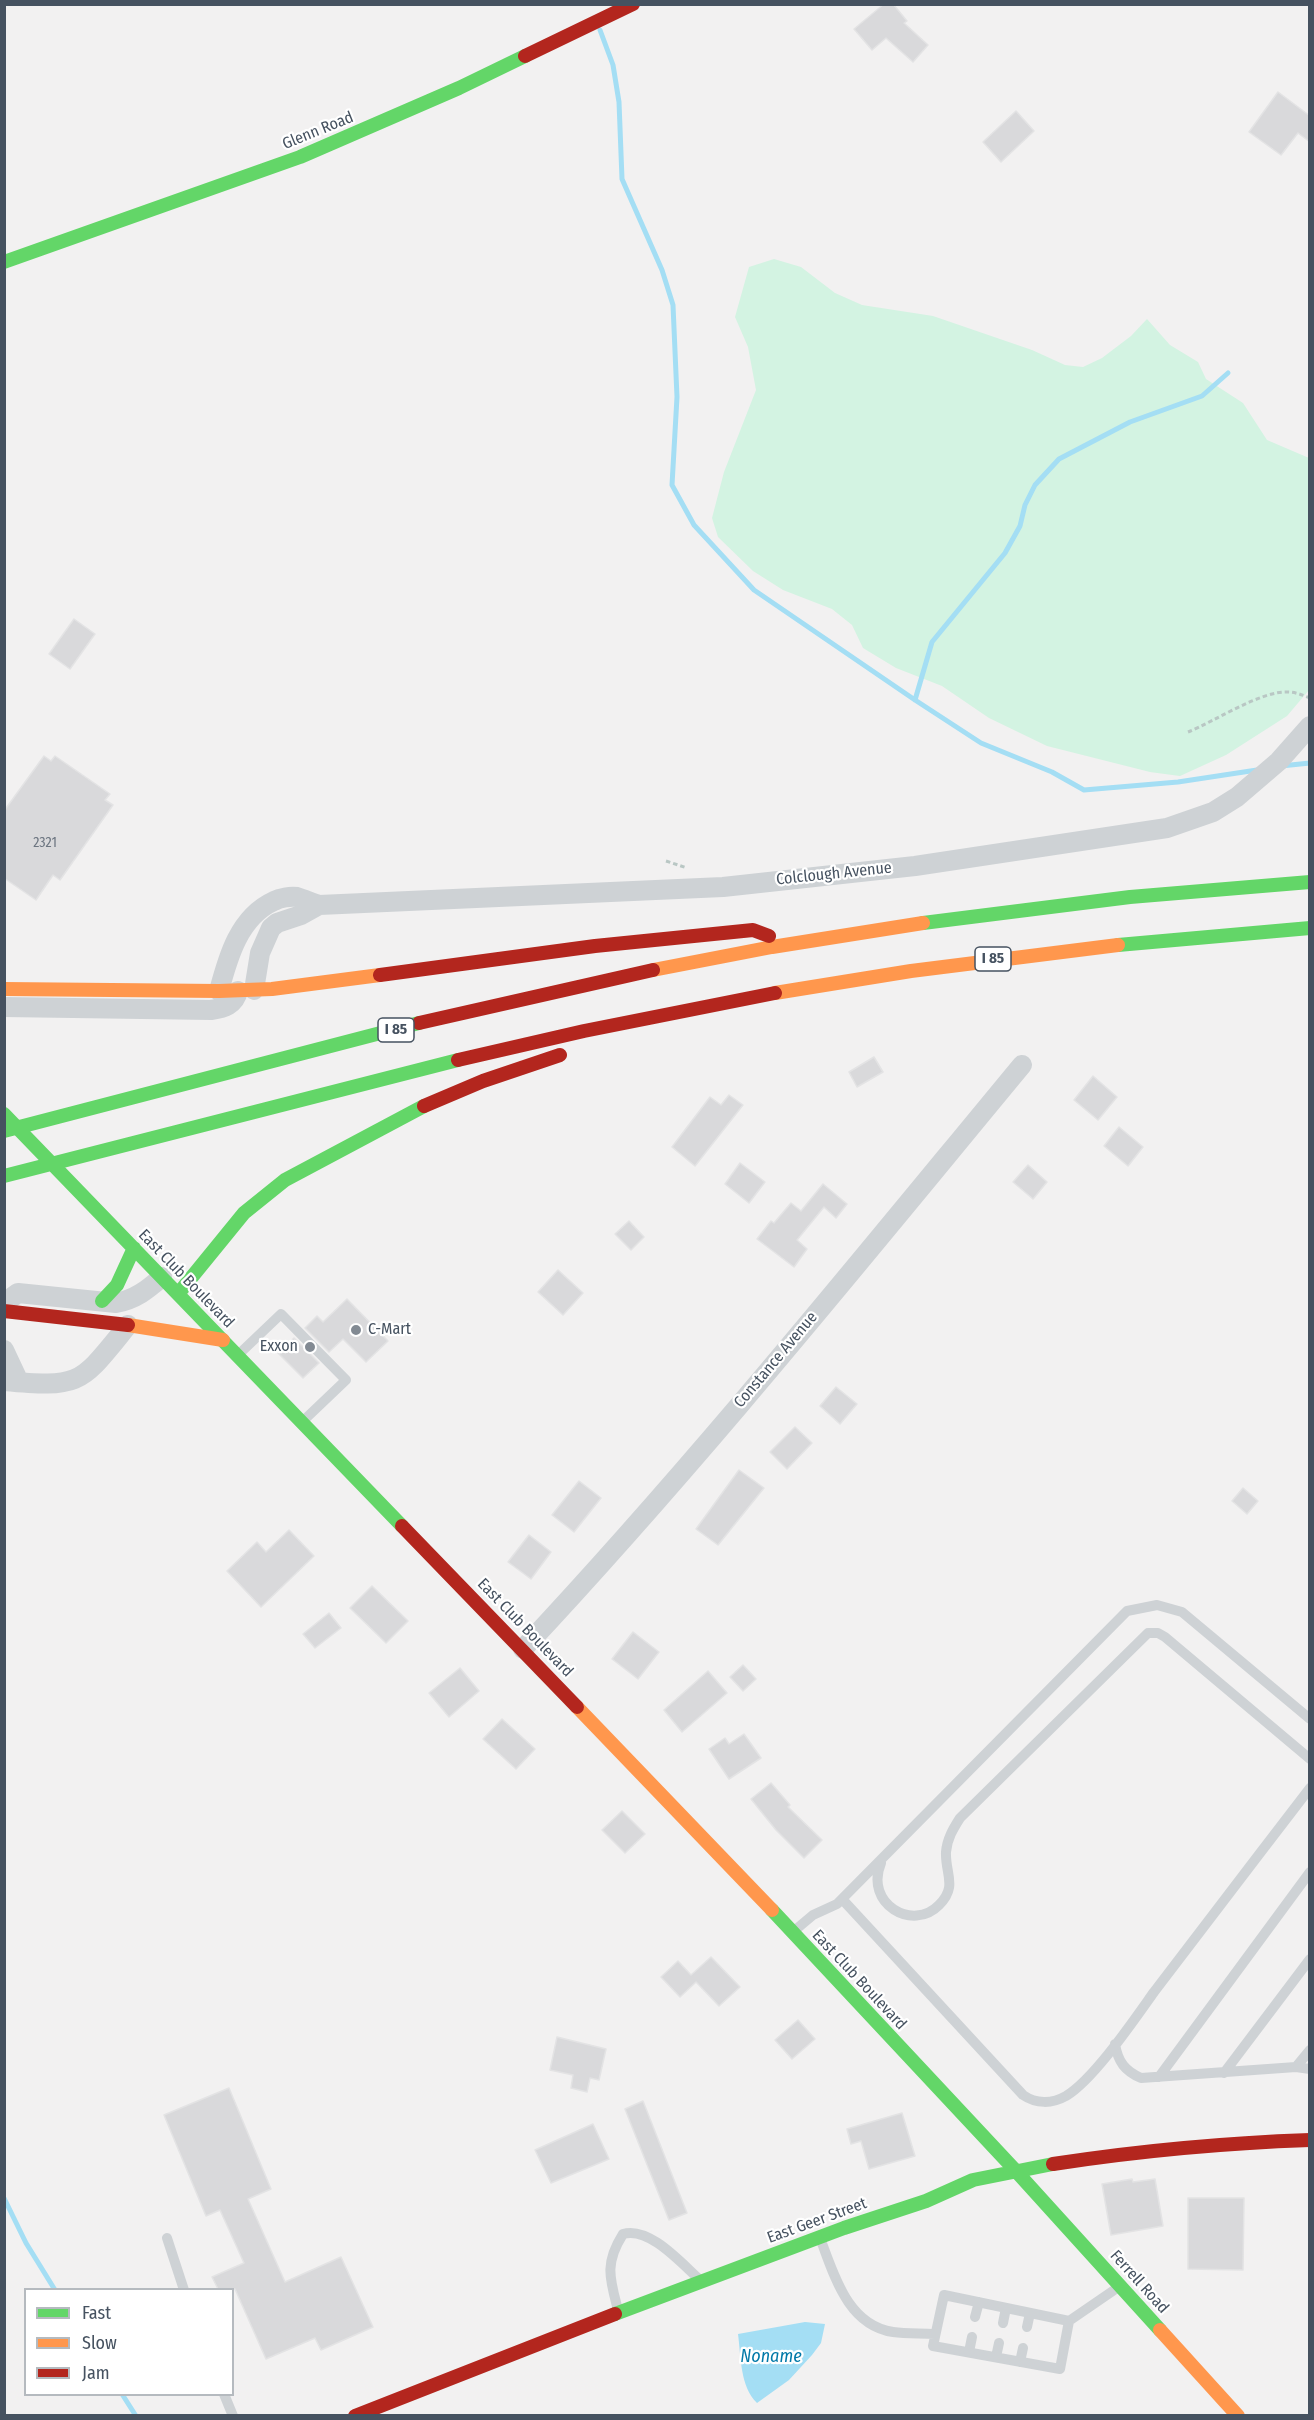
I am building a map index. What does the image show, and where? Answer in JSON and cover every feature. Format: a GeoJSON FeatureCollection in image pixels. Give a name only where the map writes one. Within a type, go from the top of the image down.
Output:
{"type":"FeatureCollection","features":[{"type":"Feature","properties":{"kind":"main road","name":"Glenn Road"},"geometry":{"type":"LineString","coordinates":[[4,262],[300,157],[459,88],[633,4]]}},
{"type":"Feature","properties":{"kind":"main road","name":"I 85"},"geometry":{"type":"LineString","coordinates":[[4,1131],[502,1003],[673,966],[899,927],[1118,898],[1310,882]]}},
{"type":"Feature","properties":{"kind":"main road","name":"I 85"},"geometry":{"type":"LineString","coordinates":[[4,1176],[512,1047],[789,990],[1077,948],[1310,928]]}},
{"type":"Feature","properties":{"kind":"main road"},"geometry":{"type":"LineString","coordinates":[[4,989],[246,991],[595,946],[753,930],[791,944]]}},
{"type":"Feature","properties":{"kind":"main road"},"geometry":{"type":"LineString","coordinates":[[596,1042],[680,1011]]}},
{"type":"Feature","properties":{"kind":"main road"},"geometry":{"type":"LineString","coordinates":[[174,1298],[244,1213],[285,1180],[414,1110],[483,1081],[576,1050]]}},
{"type":"Feature","properties":{"kind":"main road","name":"East Club Boulevard"},"geometry":{"type":"LineString","coordinates":[[4,1114],[162,1277],[174,1298],[238,1355],[523,1649],[1015,2170]]}},
{"type":"Feature","properties":{"kind":"main road"},"geometry":{"type":"LineString","coordinates":[[102,1301],[117,1284],[134,1248]]}},
{"type":"Feature","properties":{"kind":"main road"},"geometry":{"type":"LineString","coordinates":[[4,1311],[128,1325],[223,1340]]}},
{"type":"Feature","properties":{"kind":"main road"},"geometry":{"type":"LineString","coordinates":[[128,1325],[156,1313]]}},
{"type":"Feature","properties":{"kind":"main road","name":"East Geer Street"},"geometry":{"type":"LineString","coordinates":[[355,2415],[701,2281],[819,2237],[926,2201],[973,2180],[1015,2170],[1133,2152],[1206,2144],[1310,2140]]}},
{"type":"Feature","properties":{"kind":"main road","name":"Ferrell Road"},"geometry":{"type":"LineString","coordinates":[[1015,2170],[1238,2415]]}},
{"type":"Feature","properties":{"kind":"street","name":"Colclough Avenue"},"geometry":{"type":"LineString","coordinates":[[219,991],[233,948],[252,915],[268,904],[290,897],[319,905],[723,887],[915,866],[1167,828],[1213,812],[1237,797],[1279,761],[1310,726]]}},
{"type":"Feature","properties":{"kind":"street","name":"Colclough Avenue"},"geometry":{"type":"LineString","coordinates":[[246,991],[271,928],[277,923],[301,915],[319,905]]}},
{"type":"Feature","properties":{"kind":"street"},"geometry":{"type":"LineString","coordinates":[[4,1007],[211,1010],[231,1005],[246,991]]}},
{"type":"Feature","properties":{"kind":"street","name":"Constance Avenue"},"geometry":{"type":"LineString","coordinates":[[523,1649],[610,1555],[1023,1065]]}},
{"type":"Feature","properties":{"kind":"street"},"geometry":{"type":"LineString","coordinates":[[4,1303],[18,1293],[116,1303],[131,1300],[162,1277]]}},
{"type":"Feature","properties":{"kind":"street"},"geometry":{"type":"LineString","coordinates":[[4,1350],[12,1382],[49,1384],[77,1380],[91,1370],[128,1325]]}},
{"type":"Feature","properties":{"kind":"lane"},"geometry":{"type":"LineString","coordinates":[[238,1355],[280,1314],[346,1380],[303,1422]]}},
{"type":"Feature","properties":{"kind":"lane"},"geometry":{"type":"LineString","coordinates":[[792,1932],[813,1915],[837,1904],[1127,1611],[1157,1605],[1182,1612],[1310,1719]]}},
{"type":"Feature","properties":{"kind":"lane"},"geometry":{"type":"LineString","coordinates":[[883,1857],[875,1879],[884,1901],[910,1916],[929,1912],[938,1907],[950,1886],[951,1878],[946,1853],[948,1841],[960,1818],[1148,1633],[1158,1633],[1166,1637],[1310,1759]]}},
{"type":"Feature","properties":{"kind":"lane"},"geometry":{"type":"LineString","coordinates":[[842,1899],[1030,2100],[1057,2101],[1068,2095],[1115,2044],[1310,1788]]}},
{"type":"Feature","properties":{"kind":"lane"},"geometry":{"type":"LineString","coordinates":[[1159,2077],[1310,1872]]}},
{"type":"Feature","properties":{"kind":"lane"},"geometry":{"type":"LineString","coordinates":[[1224,2073],[1310,1959]]}},
{"type":"Feature","properties":{"kind":"lane"},"geometry":{"type":"LineString","coordinates":[[1115,2044],[1121,2064],[1128,2072],[1141,2078],[1296,2067],[1310,2069]]}},
{"type":"Feature","properties":{"kind":"lane"},"geometry":{"type":"LineString","coordinates":[[1296,2067],[1310,2049]]}},
{"type":"Feature","properties":{"kind":"lane"},"geometry":{"type":"LineString","coordinates":[[619,2314],[609,2275],[614,2248],[623,2234],[631,2232],[658,2242],[701,2281]]}},
{"type":"Feature","properties":{"kind":"lane"},"geometry":{"type":"LineString","coordinates":[[819,2237],[843,2295],[856,2314],[882,2329],[935,2334]]}},
{"type":"Feature","properties":{"kind":"lane"},"geometry":{"type":"LineString","coordinates":[[167,2238],[184,2288]]}},
{"type":"Feature","properties":{"kind":"lane"},"geometry":{"type":"LineString","coordinates":[[1069,2321],[944,2295],[933,2346],[1060,2369],[1069,2321],[1120,2286]]}},
{"type":"Feature","properties":{"kind":"lane"},"geometry":{"type":"LineString","coordinates":[[975,2317],[979,2302]]}},
{"type":"Feature","properties":{"kind":"lane"},"geometry":{"type":"LineString","coordinates":[[1003,2323],[1006,2308]]}},
{"type":"Feature","properties":{"kind":"lane"},"geometry":{"type":"LineString","coordinates":[[1027,2327],[1030,2313]]}},
{"type":"Feature","properties":{"kind":"lane"},"geometry":{"type":"LineString","coordinates":[[969,2352],[972,2337]]}},
{"type":"Feature","properties":{"kind":"lane"},"geometry":{"type":"LineString","coordinates":[[996,2357],[999,2343]]}},
{"type":"Feature","properties":{"kind":"lane"},"geometry":{"type":"LineString","coordinates":[[1020,2362],[1023,2348]]}},
{"type":"Feature","properties":{"kind":"lane"},"geometry":{"type":"LineString","coordinates":[[225,2396],[233,2415]]}},
{"type":"Feature","properties":{"kind":"path"},"geometry":{"type":"LineString","coordinates":[[1188,732],[1269,694],[1292,692],[1310,698]]}},
{"type":"Feature","properties":{"kind":"green space"},"geometry":{"type":"Polygon","coordinates":[[[774,259],[801,267],[835,293],[862,305],[933,316],[1032,350],[1065,365],[1083,367],[1102,358],[1131,336],[1147,319],[1170,345],[1198,362],[1206,379],[1243,403],[1267,440],[1309,458],[1309,690],[1287,716],[1226,755],[1180,776],[1150,772],[1047,746],[989,718],[942,686],[896,668],[863,648],[852,625],[832,609],[783,590],[753,571],[718,537],[712,518],[724,472],[756,390],[748,347],[735,317],[749,267],[774,259]]]}},
{"type":"Feature","properties":{"kind":"water","name":"Noname"},"geometry":{"type":"Polygon","coordinates":[[[805,2322],[825,2324],[821,2343],[789,2380],[757,2403],[747,2389],[744,2380],[738,2334],[805,2322]]]}},
{"type":"Feature","properties":{"kind":"building"},"geometry":{"type":"Polygon","coordinates":[[[884,4],[893,4],[907,21],[904,23],[928,45],[913,62],[886,38],[872,50],[854,29],[884,4]]]}},
{"type":"Feature","properties":{"kind":"building"},"geometry":{"type":"Polygon","coordinates":[[[1278,92],[1310,116],[1310,142],[1298,133],[1281,155],[1249,132],[1278,92]]]}},
{"type":"Feature","properties":{"kind":"building"},"geometry":{"type":"Polygon","coordinates":[[[1016,111],[1034,131],[1001,162],[983,142],[1016,111]]]}},
{"type":"Feature","properties":{"kind":"building"},"geometry":{"type":"Polygon","coordinates":[[[74,619],[95,634],[70,669],[49,654],[74,619]]]}},
{"type":"Feature","properties":{"kind":"building"},"geometry":{"type":"Polygon","coordinates":[[[44,756],[51,761],[55,756],[110,794],[105,800],[113,805],[60,880],[53,875],[36,900],[4,878],[4,811],[44,756]]]}},
{"type":"Feature","properties":{"kind":"building"},"geometry":{"type":"Polygon","coordinates":[[[874,1057],[883,1072],[857,1087],[849,1072],[874,1057]]]}},
{"type":"Feature","properties":{"kind":"building"},"geometry":{"type":"Polygon","coordinates":[[[1093,1076],[1117,1097],[1098,1120],[1074,1100],[1093,1076]]]}},
{"type":"Feature","properties":{"kind":"building"},"geometry":{"type":"Polygon","coordinates":[[[729,1095],[743,1105],[695,1166],[672,1147],[710,1097],[721,1105],[729,1095]]]}},
{"type":"Feature","properties":{"kind":"building"},"geometry":{"type":"Polygon","coordinates":[[[1119,1127],[1143,1147],[1128,1166],[1104,1146],[1119,1127]]]}},
{"type":"Feature","properties":{"kind":"building"},"geometry":{"type":"Polygon","coordinates":[[[740,1163],[765,1182],[749,1203],[725,1184],[740,1163]]]}},
{"type":"Feature","properties":{"kind":"building"},"geometry":{"type":"Polygon","coordinates":[[[1028,1165],[1047,1182],[1033,1199],[1013,1182],[1028,1165]]]}},
{"type":"Feature","properties":{"kind":"building"},"geometry":{"type":"Polygon","coordinates":[[[823,1184],[847,1204],[836,1218],[824,1207],[797,1240],[807,1249],[794,1267],[757,1239],[771,1221],[774,1223],[791,1203],[801,1211],[823,1184]]]}},
{"type":"Feature","properties":{"kind":"building"},"geometry":{"type":"Polygon","coordinates":[[[629,1221],[644,1237],[631,1250],[615,1234],[629,1221]]]}},
{"type":"Feature","properties":{"kind":"building"},"geometry":{"type":"Polygon","coordinates":[[[558,1270],[583,1293],[563,1315],[538,1292],[558,1270]]]}},
{"type":"Feature","properties":{"kind":"building","name":"C-Mart"},"geometry":{"type":"Polygon","coordinates":[[[347,1299],[388,1341],[366,1362],[343,1339],[329,1352],[305,1328],[317,1316],[323,1322],[347,1299]]]}},
{"type":"Feature","properties":{"kind":"building"},"geometry":{"type":"Polygon","coordinates":[[[294,1338],[319,1363],[303,1378],[278,1353],[294,1338]]]}},
{"type":"Feature","properties":{"kind":"building"},"geometry":{"type":"Polygon","coordinates":[[[836,1387],[857,1404],[840,1424],[820,1406],[836,1387]]]}},
{"type":"Feature","properties":{"kind":"building"},"geometry":{"type":"Polygon","coordinates":[[[795,1427],[812,1443],[787,1469],[770,1452],[795,1427]]]}},
{"type":"Feature","properties":{"kind":"building"},"geometry":{"type":"Polygon","coordinates":[[[739,1470],[764,1488],[718,1545],[696,1529],[739,1470]]]}},
{"type":"Feature","properties":{"kind":"building"},"geometry":{"type":"Polygon","coordinates":[[[579,1481],[601,1498],[574,1532],[552,1515],[579,1481]]]}},
{"type":"Feature","properties":{"kind":"building"},"geometry":{"type":"Polygon","coordinates":[[[1243,1488],[1258,1501],[1247,1514],[1232,1501],[1243,1488]]]}},
{"type":"Feature","properties":{"kind":"building"},"geometry":{"type":"Polygon","coordinates":[[[289,1530],[314,1556],[261,1607],[227,1571],[257,1542],[266,1552],[289,1530]]]}},
{"type":"Feature","properties":{"kind":"building"},"geometry":{"type":"Polygon","coordinates":[[[529,1535],[551,1552],[531,1579],[508,1562],[529,1535]]]}},
{"type":"Feature","properties":{"kind":"building"},"geometry":{"type":"Polygon","coordinates":[[[372,1586],[408,1621],[386,1643],[350,1608],[372,1586]]]}},
{"type":"Feature","properties":{"kind":"building"},"geometry":{"type":"Polygon","coordinates":[[[329,1613],[341,1628],[315,1648],[303,1634],[329,1613]]]}},
{"type":"Feature","properties":{"kind":"building"},"geometry":{"type":"Polygon","coordinates":[[[633,1632],[659,1652],[638,1679],[612,1659],[633,1632]]]}},
{"type":"Feature","properties":{"kind":"building"},"geometry":{"type":"Polygon","coordinates":[[[743,1665],[756,1679],[743,1691],[730,1677],[743,1665]]]}},
{"type":"Feature","properties":{"kind":"building"},"geometry":{"type":"Polygon","coordinates":[[[460,1668],[479,1691],[449,1717],[429,1693],[460,1668]]]}},
{"type":"Feature","properties":{"kind":"building"},"geometry":{"type":"Polygon","coordinates":[[[708,1671],[727,1693],[682,1732],[664,1710],[708,1671]]]}},
{"type":"Feature","properties":{"kind":"building"},"geometry":{"type":"Polygon","coordinates":[[[502,1719],[535,1749],[516,1769],[483,1739],[502,1719]]]}},
{"type":"Feature","properties":{"kind":"building"},"geometry":{"type":"Polygon","coordinates":[[[744,1734],[761,1758],[729,1779],[709,1749],[725,1738],[729,1744],[744,1734]]]}},
{"type":"Feature","properties":{"kind":"building"},"geometry":{"type":"Polygon","coordinates":[[[771,1783],[790,1805],[788,1807],[822,1840],[804,1858],[776,1830],[751,1799],[771,1783]]]}},
{"type":"Feature","properties":{"kind":"building"},"geometry":{"type":"Polygon","coordinates":[[[622,1811],[645,1834],[625,1853],[602,1830],[622,1811]]]}},
{"type":"Feature","properties":{"kind":"building"},"geometry":{"type":"Polygon","coordinates":[[[711,1957],[740,1987],[719,2006],[696,1982],[680,1997],[661,1977],[678,1961],[691,1975],[711,1957]]]}},
{"type":"Feature","properties":{"kind":"building"},"geometry":{"type":"Polygon","coordinates":[[[798,2020],[815,2039],[792,2059],[775,2040],[798,2020]]]}},
{"type":"Feature","properties":{"kind":"building"},"geometry":{"type":"Polygon","coordinates":[[[557,2037],[606,2049],[599,2080],[590,2078],[587,2092],[571,2088],[573,2075],[550,2070],[557,2037]]]}},
{"type":"Feature","properties":{"kind":"building"},"geometry":{"type":"Polygon","coordinates":[[[229,2088],[271,2189],[248,2199],[285,2282],[341,2257],[373,2327],[321,2350],[315,2338],[266,2359],[235,2289],[218,2288],[212,2277],[244,2263],[220,2210],[206,2216],[164,2115],[229,2088]]]}},
{"type":"Feature","properties":{"kind":"building"},"geometry":{"type":"Polygon","coordinates":[[[643,2101],[687,2213],[669,2220],[625,2109],[643,2101]]]}},
{"type":"Feature","properties":{"kind":"building"},"geometry":{"type":"Polygon","coordinates":[[[902,2113],[915,2156],[869,2169],[861,2141],[851,2144],[847,2129],[902,2113]]]}},
{"type":"Feature","properties":{"kind":"building"},"geometry":{"type":"Polygon","coordinates":[[[593,2124],[609,2159],[551,2183],[535,2150],[593,2124]]]}},
{"type":"Feature","properties":{"kind":"building"},"geometry":{"type":"Polygon","coordinates":[[[1132,2179],[1133,2182],[1155,2179],[1163,2226],[1111,2235],[1102,2184],[1132,2179]]]}},
{"type":"Feature","properties":{"kind":"building"},"geometry":{"type":"Polygon","coordinates":[[[1188,2198],[1244,2198],[1243,2270],[1188,2269],[1188,2198]]]}},
{"type":"Feature","properties":{"kind":"waterway"},"geometry":{"type":"LineString","coordinates":[[600,30],[613,65],[619,102],[622,179],[662,270],[673,305],[677,397],[672,485],[694,525],[754,590],[915,700],[981,743],[1052,772],[1084,790],[1178,782],[1257,770]]}},
{"type":"Feature","properties":{"kind":"waterway"},"geometry":{"type":"LineString","coordinates":[[915,700],[932,642],[1005,553],[1020,526],[1025,505],[1035,485],[1059,459],[1130,422],[1202,396],[1228,373]]}},
{"type":"Feature","properties":{"kind":"waterway"},"geometry":{"type":"LineString","coordinates":[[1281,766],[1310,763]]}},
{"type":"Feature","properties":{"kind":"waterway"},"geometry":{"type":"LineString","coordinates":[[4,2198],[26,2243],[54,2288]]}},
{"type":"Feature","properties":{"kind":"waterway"},"geometry":{"type":"LineString","coordinates":[[123,2396],[136,2416]]}},
{"type":"Feature","properties":{"kind":"traffic: fast"},"geometry":{"type":"LineString","coordinates":[[4,262],[300,157],[459,88],[525,56]]}},
{"type":"Feature","properties":{"kind":"traffic: fast"},"geometry":{"type":"LineString","coordinates":[[923,923],[1130,897],[1310,882]]}},
{"type":"Feature","properties":{"kind":"traffic: fast"},"geometry":{"type":"LineString","coordinates":[[1118,945],[1310,928]]}},
{"type":"Feature","properties":{"kind":"traffic: fast"},"geometry":{"type":"LineString","coordinates":[[4,1131],[419,1023]]}},
{"type":"Feature","properties":{"kind":"traffic: fast"},"geometry":{"type":"LineString","coordinates":[[4,1176],[458,1060]]}},
{"type":"Feature","properties":{"kind":"traffic: fast"},"geometry":{"type":"LineString","coordinates":[[178,1294],[244,1213],[285,1180],[424,1106]]}},
{"type":"Feature","properties":{"kind":"traffic: fast"},"geometry":{"type":"LineString","coordinates":[[4,1114],[402,1526]]}},
{"type":"Feature","properties":{"kind":"traffic: fast"},"geometry":{"type":"LineString","coordinates":[[102,1301],[117,1285],[134,1248]]}},
{"type":"Feature","properties":{"kind":"traffic: fast"},"geometry":{"type":"LineString","coordinates":[[772,1910],[1015,2170],[1160,2330]]}},
{"type":"Feature","properties":{"kind":"traffic: fast"},"geometry":{"type":"LineString","coordinates":[[615,2314],[844,2228],[926,2201],[973,2180],[1053,2164]]}},
{"type":"Feature","properties":{"kind":"traffic: slow"},"geometry":{"type":"LineString","coordinates":[[653,970],[772,947],[923,923]]}},
{"type":"Feature","properties":{"kind":"traffic: slow"},"geometry":{"type":"LineString","coordinates":[[775,993],[911,971],[1118,945]]}},
{"type":"Feature","properties":{"kind":"traffic: slow"},"geometry":{"type":"LineString","coordinates":[[4,989],[219,991],[272,989],[380,975]]}},
{"type":"Feature","properties":{"kind":"traffic: slow"},"geometry":{"type":"LineString","coordinates":[[128,1325],[223,1340]]}},
{"type":"Feature","properties":{"kind":"traffic: slow"},"geometry":{"type":"LineString","coordinates":[[577,1707],[772,1910]]}},
{"type":"Feature","properties":{"kind":"traffic: slow"},"geometry":{"type":"LineString","coordinates":[[1160,2330],[1238,2416]]}},
{"type":"Feature","properties":{"kind":"traffic: jam"},"geometry":{"type":"LineString","coordinates":[[525,56],[633,4]]}},
{"type":"Feature","properties":{"kind":"traffic: jam"},"geometry":{"type":"LineString","coordinates":[[380,975],[595,946],[753,930],[769,936]]}},
{"type":"Feature","properties":{"kind":"traffic: jam"},"geometry":{"type":"LineString","coordinates":[[419,1023],[653,970]]}},
{"type":"Feature","properties":{"kind":"traffic: jam"},"geometry":{"type":"LineString","coordinates":[[458,1060],[584,1031],[775,993]]}},
{"type":"Feature","properties":{"kind":"traffic: jam"},"geometry":{"type":"LineString","coordinates":[[424,1106],[483,1081],[560,1055]]}},
{"type":"Feature","properties":{"kind":"traffic: jam"},"geometry":{"type":"LineString","coordinates":[[4,1311],[128,1325]]}},
{"type":"Feature","properties":{"kind":"traffic: jam"},"geometry":{"type":"LineString","coordinates":[[402,1526],[577,1707]]}},
{"type":"Feature","properties":{"kind":"traffic: jam"},"geometry":{"type":"LineString","coordinates":[[1053,2164],[1181,2148],[1310,2140]]}},
{"type":"Feature","properties":{"kind":"traffic: jam"},"geometry":{"type":"LineString","coordinates":[[355,2416],[615,2314]]}},
{"type":"Feature","properties":{"kind":"place","name":"C-Mart"},"geometry":{"type":"Point","coordinates":[356,1330]}},
{"type":"Feature","properties":{"kind":"place","name":"Exxon"},"geometry":{"type":"Point","coordinates":[310,1347]}}]}
